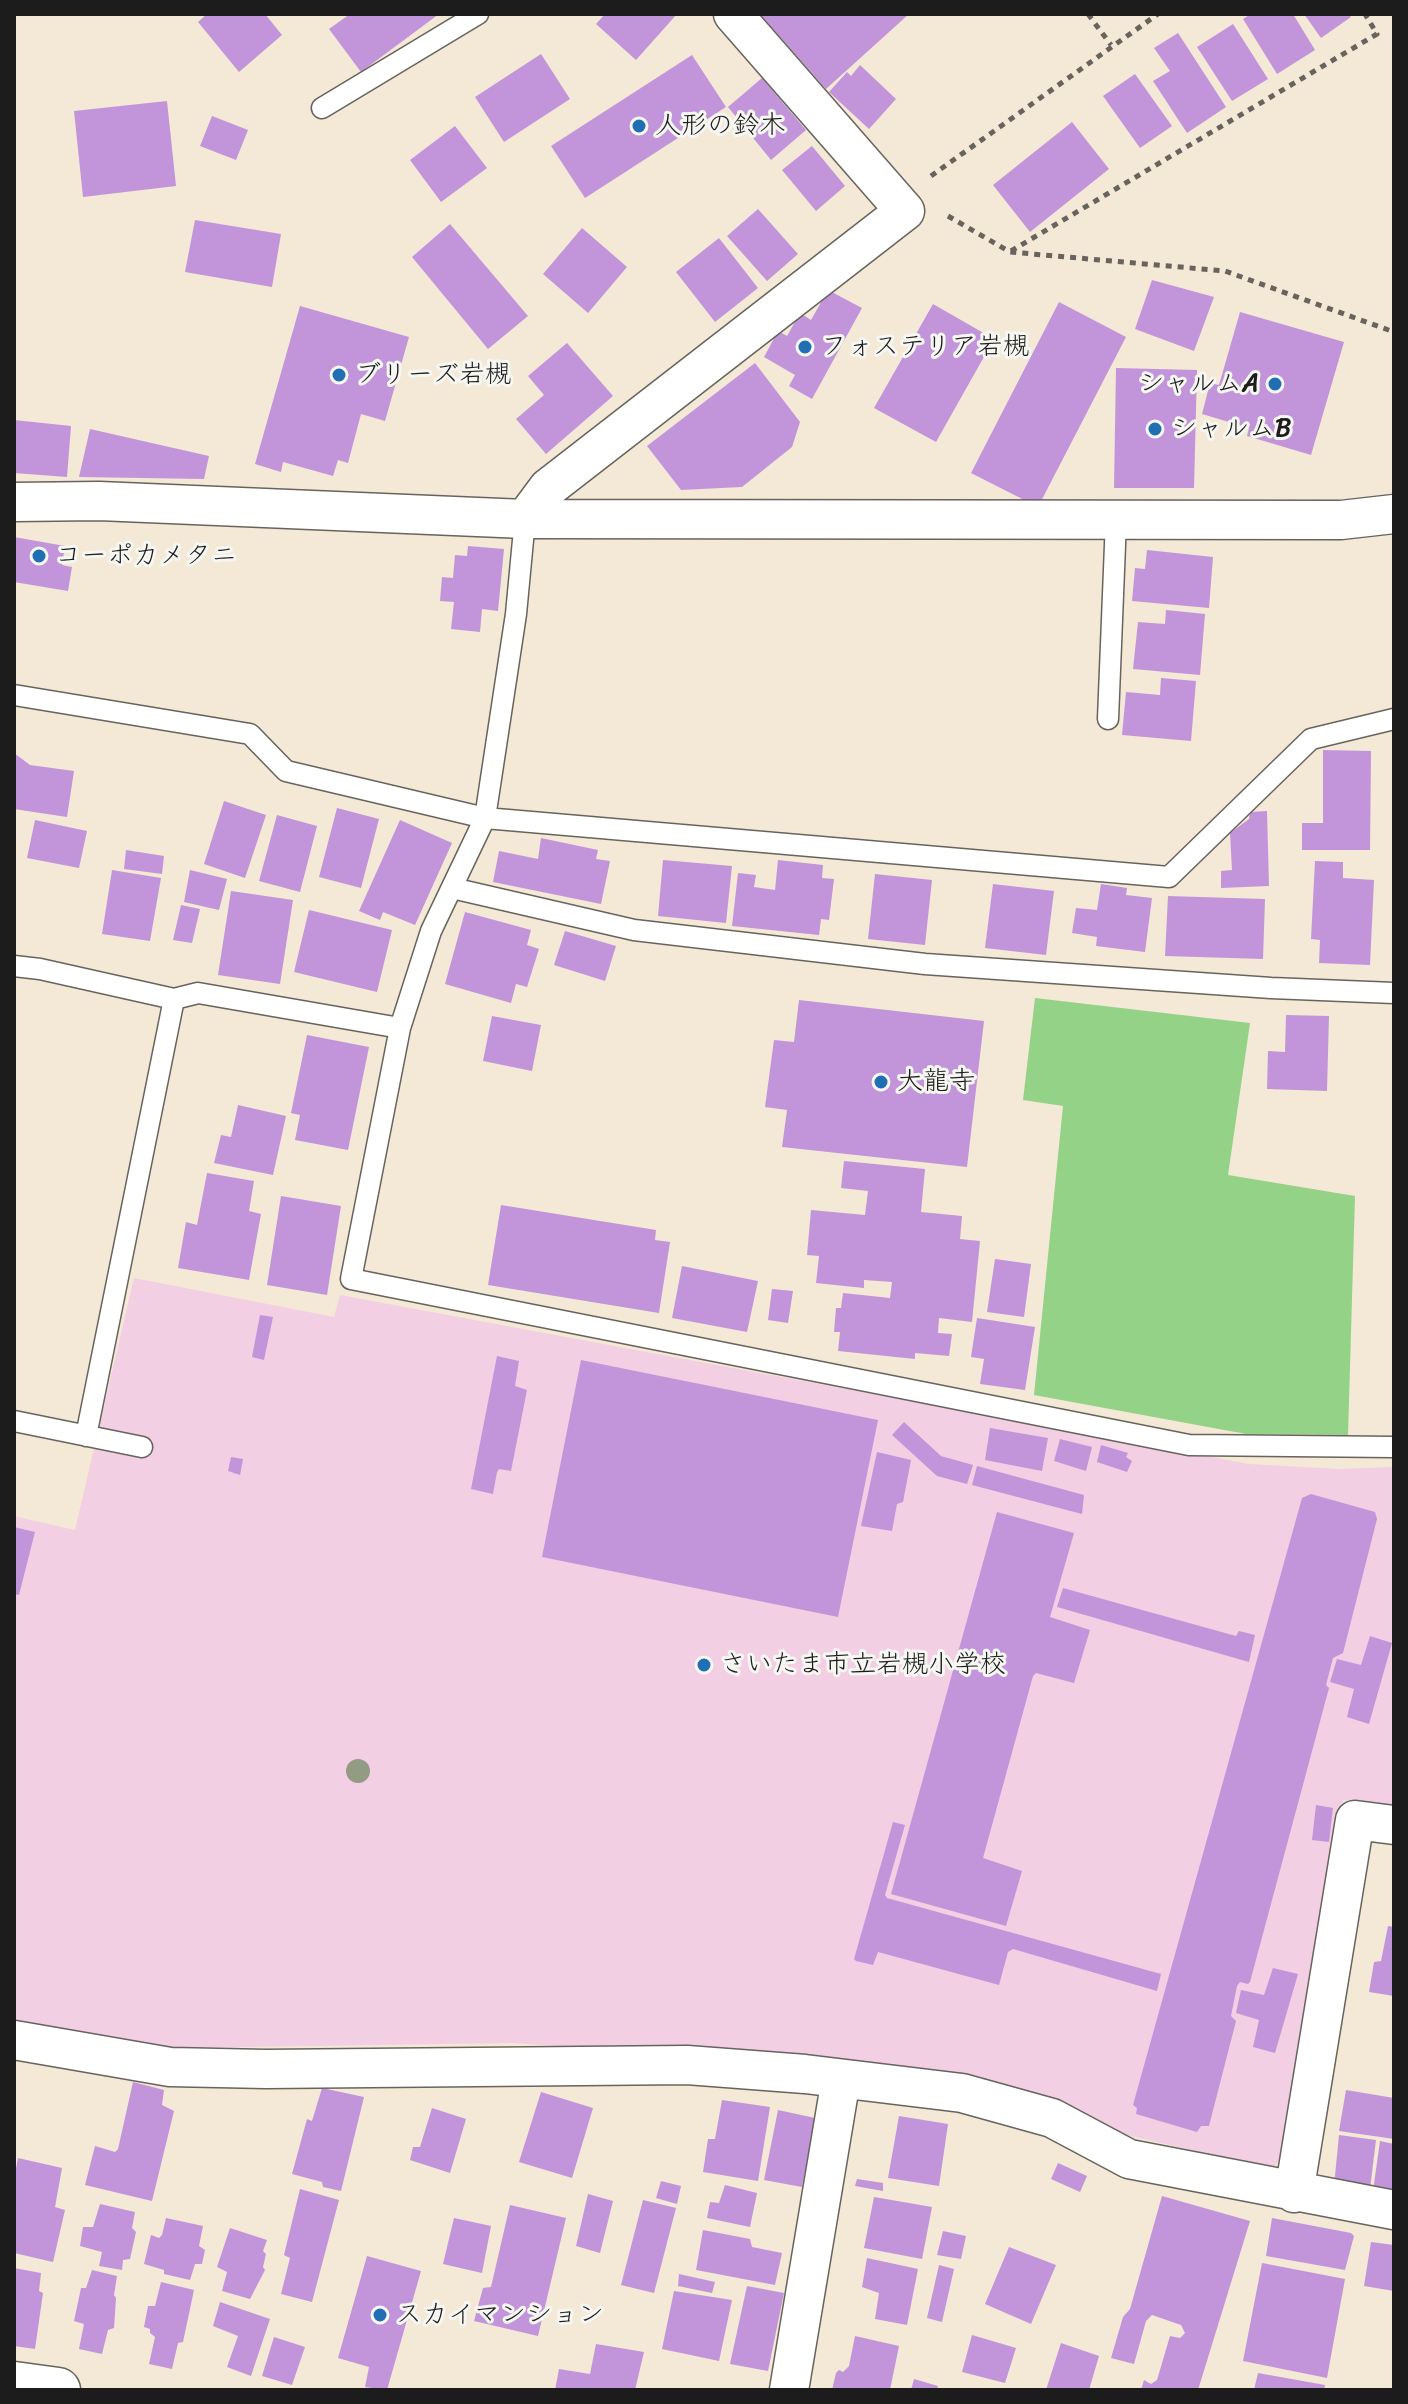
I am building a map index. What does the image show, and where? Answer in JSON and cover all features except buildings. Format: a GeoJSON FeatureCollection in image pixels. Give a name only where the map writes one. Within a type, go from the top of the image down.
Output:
{"type":"FeatureCollection","features":[{"type":"Feature","properties":{"kind":"main road"},"geometry":{"type":"LineString","coordinates":[[14,2384],[58,2390]]}},
{"type":"Feature","properties":{"kind":"street"},"geometry":{"type":"LineString","coordinates":[[525,519],[548,488],[901,206],[733,14]]}},
{"type":"Feature","properties":{"kind":"street"},"geometry":{"type":"LineString","coordinates":[[14,502],[99,501],[525,519],[1341,520],[1394,514]]}},
{"type":"Feature","properties":{"kind":"street"},"geometry":{"type":"LineString","coordinates":[[1294,2193],[1355,1820],[1394,1825]]}},
{"type":"Feature","properties":{"kind":"street"},"geometry":{"type":"LineString","coordinates":[[14,2040],[170,2067],[687,2065],[962,2093],[1052,2118],[1129,2159],[1394,2210]]}},
{"type":"Feature","properties":{"kind":"street"},"geometry":{"type":"LineString","coordinates":[[789,2390],[841,2079]]}},
{"type":"Feature","properties":{"kind":"lane"},"geometry":{"type":"LineString","coordinates":[[322,108],[478,14]]}},
{"type":"Feature","properties":{"kind":"lane"},"geometry":{"type":"LineString","coordinates":[[525,519],[516,614],[485,818],[431,931],[400,1028],[351,1279],[1189,1445],[1394,1447]]}},
{"type":"Feature","properties":{"kind":"lane"},"geometry":{"type":"LineString","coordinates":[[1108,719],[1116,520]]}},
{"type":"Feature","properties":{"kind":"lane"},"geometry":{"type":"LineString","coordinates":[[14,695],[250,734],[286,771],[485,818],[1169,877],[1311,739],[1394,719]]}},
{"type":"Feature","properties":{"kind":"lane"},"geometry":{"type":"LineString","coordinates":[[452,888],[634,930],[925,964],[1271,988],[1394,993]]}},
{"type":"Feature","properties":{"kind":"lane"},"geometry":{"type":"LineString","coordinates":[[14,966],[174,999],[198,993],[400,1028]]}},
{"type":"Feature","properties":{"kind":"lane"},"geometry":{"type":"LineString","coordinates":[[86,1436],[174,999]]}},
{"type":"Feature","properties":{"kind":"lane"},"geometry":{"type":"LineString","coordinates":[[14,1421],[142,1447]]}},
{"type":"Feature","properties":{"kind":"path"},"geometry":{"type":"LineString","coordinates":[[1088,14],[1111,45]]}},
{"type":"Feature","properties":{"kind":"path"},"geometry":{"type":"LineString","coordinates":[[901,206],[1111,45],[1158,14]]}},
{"type":"Feature","properties":{"kind":"path"},"geometry":{"type":"LineString","coordinates":[[1010,252],[1377,34],[1365,14]]}},
{"type":"Feature","properties":{"kind":"path"},"geometry":{"type":"LineString","coordinates":[[901,206],[927,206],[981,233],[1010,252],[1225,271],[1394,332]]}},
{"type":"Feature","properties":{"kind":"shaded area","name":"さいたま市立岩槻小学校"},"geometry":{"type":"Polygon","coordinates":[[[134,1278],[334,1317],[340,1295],[1249,1464],[1339,1469],[1394,1467],[1394,1807],[1343,1800],[1288,2149],[1273,2169],[1105,2130],[862,2066],[512,2043],[175,2048],[14,2022],[14,1516],[75,1530],[134,1278]]]}},
{"type":"Feature","properties":{"kind":"green space"},"geometry":{"type":"Polygon","coordinates":[[[1035,998],[1250,1023],[1228,1175],[1355,1196],[1348,1435],[1246,1434],[1034,1395],[1063,1106],[1023,1100],[1035,998]]]}},
{"type":"Feature","properties":{"kind":"place","name":"人形の鈴木"},"geometry":{"type":"Point","coordinates":[639,126]}},
{"type":"Feature","properties":{"kind":"place","name":"フォステリア岩槻"},"geometry":{"type":"Point","coordinates":[805,347]}},
{"type":"Feature","properties":{"kind":"place","name":"ブリーズ岩槻"},"geometry":{"type":"Point","coordinates":[339,375]}},
{"type":"Feature","properties":{"kind":"place","name":"シャルムA"},"geometry":{"type":"Point","coordinates":[1275,384]}},
{"type":"Feature","properties":{"kind":"place","name":"シャルムB"},"geometry":{"type":"Point","coordinates":[1155,429]}},
{"type":"Feature","properties":{"kind":"place","name":"コーポカメタニ"},"geometry":{"type":"Point","coordinates":[39,556]}},
{"type":"Feature","properties":{"kind":"place","name":"大龍寺"},"geometry":{"type":"Point","coordinates":[881,1082]}},
{"type":"Feature","properties":{"kind":"place","name":"さいたま市立岩槻小学校"},"geometry":{"type":"Point","coordinates":[704,1665]}},
{"type":"Feature","properties":{"kind":"place","name":"スカイマンション"},"geometry":{"type":"Point","coordinates":[380,2315]}}]}
